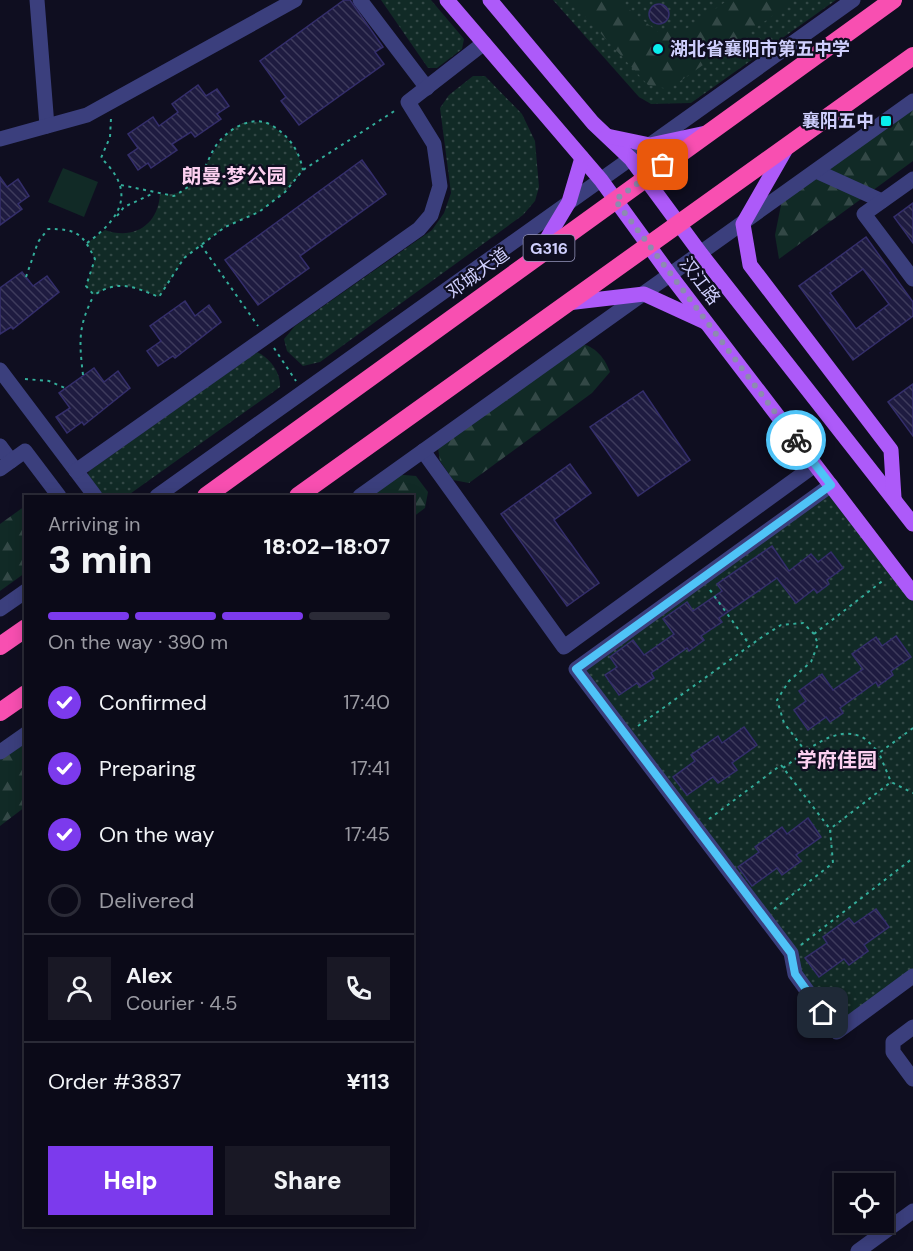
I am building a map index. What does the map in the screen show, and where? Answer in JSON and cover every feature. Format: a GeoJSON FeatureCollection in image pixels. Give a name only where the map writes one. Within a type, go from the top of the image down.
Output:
{"type":"FeatureCollection","features":[{"type":"Feature","properties":{"kind":"highway","name":"邓城大道"},"geometry":{"type":"LineString","coordinates":[[207,495],[893,0]]}},
{"type":"Feature","properties":{"kind":"highway"},"geometry":{"type":"LineString","coordinates":[[299,495],[913,56]]}},
{"type":"Feature","properties":{"kind":"highway"},"geometry":{"type":"LineString","coordinates":[[0,646],[24,629]]}},
{"type":"Feature","properties":{"kind":"highway"},"geometry":{"type":"LineString","coordinates":[[0,712],[24,695]]}},
{"type":"Feature","properties":{"kind":"main road","name":"汉江路"},"geometry":{"type":"LineString","coordinates":[[447,0],[601,180],[670,275],[913,593]]}},
{"type":"Feature","properties":{"kind":"main road","name":"汉江路"},"geometry":{"type":"LineString","coordinates":[[490,0],[607,136],[631,159],[701,254],[913,524]]}},
{"type":"Feature","properties":{"kind":"main road"},"geometry":{"type":"LineString","coordinates":[[607,136],[650,145],[709,132]]}},
{"type":"Feature","properties":{"kind":"main road"},"geometry":{"type":"LineString","coordinates":[[789,144],[743,224],[750,265],[891,450],[894,498]]}},
{"type":"Feature","properties":{"kind":"main road"},"geometry":{"type":"LineString","coordinates":[[536,257],[569,202],[582,158]]}},
{"type":"Feature","properties":{"kind":"main road"},"geometry":{"type":"LineString","coordinates":[[564,304],[644,294],[706,322]]}},
{"type":"Feature","properties":{"kind":"street"},"geometry":{"type":"LineString","coordinates":[[36,0],[47,126]]}},
{"type":"Feature","properties":{"kind":"street"},"geometry":{"type":"LineString","coordinates":[[0,138],[87,116],[295,0]]}},
{"type":"Feature","properties":{"kind":"street"},"geometry":{"type":"LineString","coordinates":[[360,0],[427,88]]}},
{"type":"Feature","properties":{"kind":"street"},"geometry":{"type":"LineString","coordinates":[[158,495],[853,0]]}},
{"type":"Feature","properties":{"kind":"street"},"geometry":{"type":"LineString","coordinates":[[76,471],[419,228],[431,215],[440,186],[434,144],[408,102],[484,43]]}},
{"type":"Feature","properties":{"kind":"street"},"geometry":{"type":"LineString","coordinates":[[717,99],[731,117]]}},
{"type":"Feature","properties":{"kind":"street"},"geometry":{"type":"LineString","coordinates":[[361,495],[913,101]]}},
{"type":"Feature","properties":{"kind":"street"},"geometry":{"type":"LineString","coordinates":[[816,171],[882,201]]}},
{"type":"Feature","properties":{"kind":"street"},"geometry":{"type":"LineString","coordinates":[[913,179],[864,214],[913,279]]}},
{"type":"Feature","properties":{"kind":"street"},"geometry":{"type":"LineString","coordinates":[[0,370],[94,495]]}},
{"type":"Feature","properties":{"kind":"street"},"geometry":{"type":"LineString","coordinates":[[0,446],[5,465],[25,451],[58,495]]}},
{"type":"Feature","properties":{"kind":"street"},"geometry":{"type":"LineString","coordinates":[[423,451],[564,647],[815,465]]}},
{"type":"Feature","properties":{"kind":"street"},"geometry":{"type":"LineString","coordinates":[[831,485],[576,669],[791,953],[795,974],[837,1032],[913,976]]}},
{"type":"Feature","properties":{"kind":"street"},"geometry":{"type":"LineString","coordinates":[[0,609],[24,592]]}},
{"type":"Feature","properties":{"kind":"street"},"geometry":{"type":"LineString","coordinates":[[0,752],[24,735]]}},
{"type":"Feature","properties":{"kind":"street"},"geometry":{"type":"LineString","coordinates":[[913,1027],[893,1042],[894,1052],[913,1079]]}},
{"type":"Feature","properties":{"kind":"street"},"geometry":{"type":"LineString","coordinates":[[858,1251],[913,1211]]}},
{"type":"Feature","properties":{"kind":"path"},"geometry":{"type":"LineString","coordinates":[[83,375],[79,340],[82,318],[94,295],[108,286],[131,286],[159,297],[184,258],[225,227],[259,212],[285,192],[303,170],[408,102]]}},
{"type":"Feature","properties":{"kind":"path"},"geometry":{"type":"LineString","coordinates":[[108,104],[112,122],[110,137],[101,159],[116,172],[121,184],[116,218]]}},
{"type":"Feature","properties":{"kind":"path"},"geometry":{"type":"LineString","coordinates":[[121,184],[174,196],[191,186],[204,170],[215,147],[228,132],[244,123],[266,122],[280,130],[298,150],[303,170]]}},
{"type":"Feature","properties":{"kind":"path"},"geometry":{"type":"LineString","coordinates":[[87,243],[116,218],[124,207],[154,193]]}},
{"type":"Feature","properties":{"kind":"path"},"geometry":{"type":"LineString","coordinates":[[26,278],[38,242],[48,230],[70,229],[87,243],[95,259],[86,286],[94,295]]}},
{"type":"Feature","properties":{"kind":"path"},"geometry":{"type":"LineString","coordinates":[[201,245],[303,392]]}},
{"type":"Feature","properties":{"kind":"path"},"geometry":{"type":"LineString","coordinates":[[11,384],[28,378],[49,381],[65,388]]}},
{"type":"Feature","properties":{"kind":"path"},"geometry":{"type":"LineString","coordinates":[[814,634],[896,571]]}},
{"type":"Feature","properties":{"kind":"path"},"geometry":{"type":"LineString","coordinates":[[701,579],[750,645]]}},
{"type":"Feature","properties":{"kind":"path"},"geometry":{"type":"LineString","coordinates":[[626,735],[781,625],[802,623],[814,634],[818,644],[811,663],[789,681],[777,700],[784,723],[806,752]]}},
{"type":"Feature","properties":{"kind":"path"},"geometry":{"type":"LineString","coordinates":[[879,753],[913,728]]}},
{"type":"Feature","properties":{"kind":"path"},"geometry":{"type":"LineString","coordinates":[[783,768],[825,738],[846,733],[863,737],[879,753],[891,782],[913,793]]}},
{"type":"Feature","properties":{"kind":"path"},"geometry":{"type":"LineString","coordinates":[[697,828],[781,765],[830,829],[833,863],[764,916]]}},
{"type":"Feature","properties":{"kind":"path"},"geometry":{"type":"LineString","coordinates":[[830,829],[891,782]]}},
{"type":"Feature","properties":{"kind":"path"},"geometry":{"type":"LineString","coordinates":[[791,953],[913,858]]}},
{"type":"Feature","properties":{"kind":"green space"},"geometry":{"type":"Polygon","coordinates":[[[381,0],[431,0],[464,39],[462,49],[437,68],[428,68],[381,0]]]}},
{"type":"Feature","properties":{"kind":"green space"},"geometry":{"type":"Polygon","coordinates":[[[553,0],[836,0],[691,103],[651,104],[639,97],[553,0]]]}},
{"type":"Feature","properties":{"kind":"green space"},"geometry":{"type":"Polygon","coordinates":[[[570,0],[617,0],[658,32],[685,30],[728,0],[795,0],[669,89],[648,85],[570,0]]]}},
{"type":"Feature","properties":{"kind":"green space"},"geometry":{"type":"Polygon","coordinates":[[[473,76],[485,76],[522,114],[535,141],[539,187],[535,201],[523,215],[320,362],[303,366],[287,351],[284,339],[295,326],[432,230],[444,213],[451,193],[440,108],[449,95],[473,76]]]}},
{"type":"Feature","properties":{"kind":"green space"},"geometry":{"type":"Polygon","coordinates":[[[913,101],[913,161],[779,259],[775,235],[783,195],[913,101]]]}},
{"type":"Feature","properties":{"kind":"green space"},"geometry":{"type":"Polygon","coordinates":[[[266,122],[290,142],[298,154],[303,170],[285,192],[259,212],[225,227],[184,258],[159,297],[126,286],[111,287],[94,295],[86,286],[95,259],[87,243],[105,230],[125,233],[142,228],[154,215],[160,194],[176,193],[188,188],[230,131],[243,123],[266,122]]]}},
{"type":"Feature","properties":{"kind":"green space"},"geometry":{"type":"Polygon","coordinates":[[[63,168],[98,182],[84,217],[48,202],[63,168]]]}},
{"type":"Feature","properties":{"kind":"green space"},"geometry":{"type":"Polygon","coordinates":[[[576,343],[593,348],[605,361],[610,372],[592,393],[469,483],[453,480],[440,461],[437,442],[576,343]]]}},
{"type":"Feature","properties":{"kind":"green space"},"geometry":{"type":"Polygon","coordinates":[[[257,352],[274,366],[279,376],[280,387],[128,495],[99,495],[87,478],[89,471],[257,352]]]}},
{"type":"Feature","properties":{"kind":"green space"},"geometry":{"type":"Polygon","coordinates":[[[392,474],[416,476],[428,492],[425,508],[414,516],[414,495],[361,495],[392,474]]]}},
{"type":"Feature","properties":{"kind":"green space"},"geometry":{"type":"Polygon","coordinates":[[[831,485],[913,593],[913,976],[837,1032],[791,953],[576,669],[831,485]]]}},
{"type":"Feature","properties":{"kind":"green space"},"geometry":{"type":"Polygon","coordinates":[[[24,507],[24,574],[0,591],[0,524],[24,507]]]}},
{"type":"Feature","properties":{"kind":"green space"},"geometry":{"type":"Polygon","coordinates":[[[24,735],[24,808],[0,826],[0,752],[24,735]]]}},
{"type":"Feature","properties":{"kind":"building"},"geometry":{"type":"Polygon","coordinates":[[[344,0],[350,0],[383,47],[375,52],[384,64],[299,125],[281,101],[286,97],[260,61],[344,0]]]}},
{"type":"Feature","properties":{"kind":"building"},"geometry":{"type":"Polygon","coordinates":[[[659,4],[666,7],[669,14],[666,21],[659,24],[652,21],[649,14],[652,7],[659,4]]]}},
{"type":"Feature","properties":{"kind":"building"},"geometry":{"type":"Polygon","coordinates":[[[198,85],[206,96],[217,89],[229,106],[217,114],[221,119],[195,137],[191,132],[172,144],[177,150],[151,168],[148,163],[138,170],[128,155],[138,148],[128,134],[153,117],[159,126],[178,112],[172,104],[198,85]]]}},
{"type":"Feature","properties":{"kind":"building"},"geometry":{"type":"Polygon","coordinates":[[[362,160],[386,194],[300,256],[309,268],[258,305],[225,260],[362,160]]]}},
{"type":"Feature","properties":{"kind":"building"},"geometry":{"type":"Polygon","coordinates":[[[0,177],[7,187],[18,179],[29,196],[18,204],[22,209],[0,225],[0,177]]]}},
{"type":"Feature","properties":{"kind":"building"},"geometry":{"type":"Polygon","coordinates":[[[913,203],[913,243],[894,217],[913,203]]]}},
{"type":"Feature","properties":{"kind":"building"},"geometry":{"type":"Polygon","coordinates":[[[866,237],[913,302],[913,316],[853,360],[799,286],[866,237]],[[863,269],[830,293],[856,329],[889,304],[863,269]]]}},
{"type":"Feature","properties":{"kind":"building"},"geometry":{"type":"Polygon","coordinates":[[[22,272],[33,286],[47,276],[59,292],[13,329],[11,327],[0,334],[0,288],[22,272]]]}},
{"type":"Feature","properties":{"kind":"building"},"geometry":{"type":"Polygon","coordinates":[[[185,301],[195,316],[209,305],[221,322],[175,358],[173,356],[158,366],[147,351],[161,341],[150,326],[185,301]]]}},
{"type":"Feature","properties":{"kind":"building"},"geometry":{"type":"Polygon","coordinates":[[[94,368],[104,382],[118,371],[130,388],[84,425],[82,422],[67,433],[56,417],[70,408],[59,393],[94,368]]]}},
{"type":"Feature","properties":{"kind":"building"},"geometry":{"type":"Polygon","coordinates":[[[913,384],[913,436],[888,402],[913,384]]]}},
{"type":"Feature","properties":{"kind":"building"},"geometry":{"type":"Polygon","coordinates":[[[643,391],[690,460],[638,496],[590,427],[643,391]]]}},
{"type":"Feature","properties":{"kind":"building"},"geometry":{"type":"Polygon","coordinates":[[[570,464],[591,493],[554,520],[599,583],[567,606],[501,514],[570,464]]]}},
{"type":"Feature","properties":{"kind":"building"},"geometry":{"type":"Polygon","coordinates":[[[772,546],[789,571],[811,554],[818,562],[831,552],[843,568],[827,580],[829,584],[817,593],[814,589],[796,603],[777,578],[719,618],[722,622],[701,636],[704,640],[689,651],[687,648],[651,673],[654,678],[640,687],[637,683],[619,695],[605,675],[617,667],[610,657],[633,640],[644,655],[674,634],[663,619],[687,602],[693,611],[722,591],[717,584],[772,546]]]}},
{"type":"Feature","properties":{"kind":"building"},"geometry":{"type":"Polygon","coordinates":[[[896,636],[911,657],[891,671],[893,675],[878,686],[876,682],[840,708],[843,713],[830,722],[826,717],[808,730],[794,710],[806,701],[799,691],[822,674],[833,690],[863,669],[852,654],[876,637],[882,646],[896,636]]]}},
{"type":"Feature","properties":{"kind":"building"},"geometry":{"type":"Polygon","coordinates":[[[744,727],[757,745],[732,763],[737,770],[718,783],[713,777],[687,795],[673,777],[695,761],[691,755],[718,736],[722,743],[744,727]]]}},
{"type":"Feature","properties":{"kind":"building"},"geometry":{"type":"Polygon","coordinates":[[[808,818],[821,837],[796,855],[801,861],[782,875],[777,868],[752,886],[738,867],[759,852],[755,847],[782,827],[787,834],[808,818]]]}},
{"type":"Feature","properties":{"kind":"building"},"geometry":{"type":"Polygon","coordinates":[[[876,909],[889,927],[864,945],[868,951],[849,965],[844,959],[819,977],[805,958],[827,943],[823,937],[849,918],[854,924],[876,909]]]}},
{"type":"Feature","properties":{"kind":"way so far"},"geometry":{"type":"LineString","coordinates":[[663,165],[615,200],[796,440]]}},
{"type":"Feature","properties":{"kind":"place","name":"湖北省襄阳市第五中学"},"geometry":{"type":"Point","coordinates":[658,49]}},
{"type":"Feature","properties":{"kind":"place","name":"襄阳五中"},"geometry":{"type":"Point","coordinates":[886,121]}},
{"type":"Feature","properties":{"kind":"district","name":"朗曼·梦公园"},"geometry":{"type":"Point","coordinates":[234,176]}},
{"type":"Feature","properties":{"kind":"district","name":"学府佳园"},"geometry":{"type":"Point","coordinates":[837,760]}},
{"type":"Feature","properties":{"kind":"route"},"geometry":{"type":"LineString","coordinates":[[796,440],[831,485],[576,669],[791,953],[795,974],[823,1013]]}}]}
